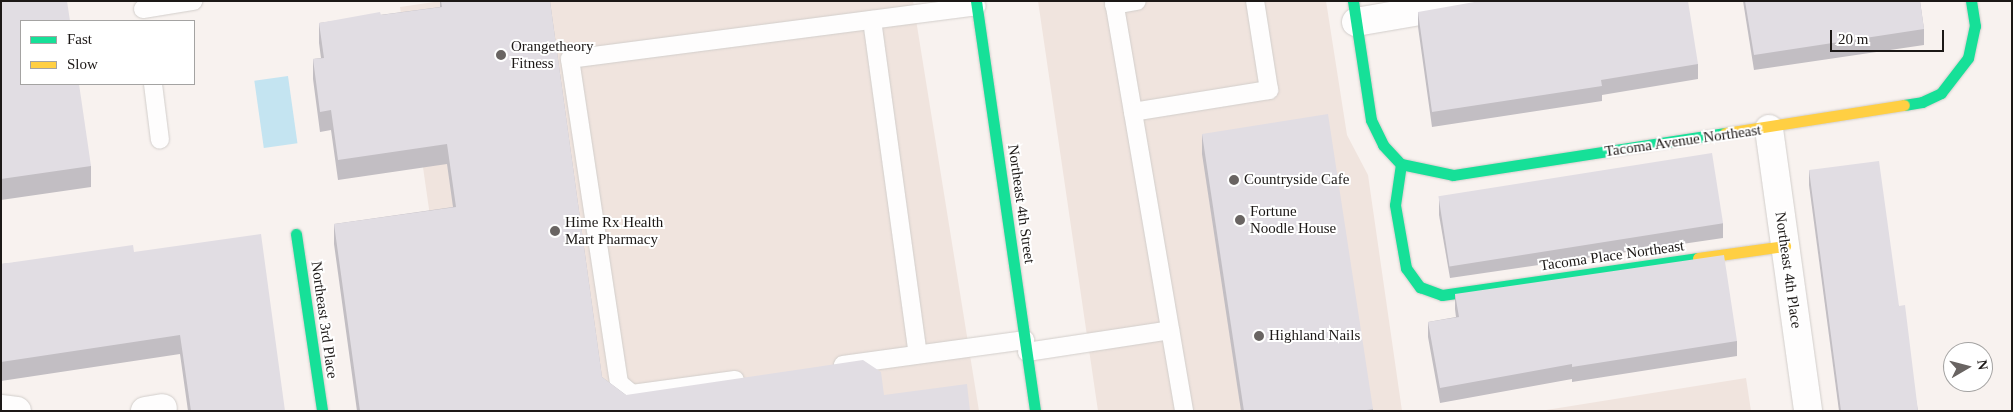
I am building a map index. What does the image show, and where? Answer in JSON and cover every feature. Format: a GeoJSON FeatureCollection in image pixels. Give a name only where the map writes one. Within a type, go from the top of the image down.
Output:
{"type":"FeatureCollection","features":[{"type":"Feature","properties":{"kind":"street"},"geometry":{"type":"LineString","coordinates":[[1401,164],[1383,145],[1371,120],[1355,12],[1478,1]]}},
{"type":"Feature","properties":{"kind":"street","name":"Tacoma Avenue Northeast"},"geometry":{"type":"LineString","coordinates":[[1401,164],[1453,175],[1769,129],[1922,102],[1941,93],[1956,77],[1968,58],[1975,26],[1971,1]]}},
{"type":"Feature","properties":{"kind":"street","name":"Northeast 4th Street"},"geometry":{"type":"LineString","coordinates":[[977,4],[1035,411]]}},
{"type":"Feature","properties":{"kind":"street","name":"Northeast 4th Place"},"geometry":{"type":"LineString","coordinates":[[1769,129],[1808,411]]}},
{"type":"Feature","properties":{"kind":"street","name":"Tacoma Place Northeast"},"geometry":{"type":"LineString","coordinates":[[1401,164],[1395,205],[1406,268],[1420,286],[1442,295],[1785,246]]}},
{"type":"Feature","properties":{"kind":"street","name":"Northeast 3rd Place"},"geometry":{"type":"LineString","coordinates":[[296,234],[322,411]]}},
{"type":"Feature","properties":{"kind":"street"},"geometry":{"type":"LineString","coordinates":[[1,409],[17,411]]}},
{"type":"Feature","properties":{"kind":"lane"},"geometry":{"type":"LineString","coordinates":[[143,10],[193,1]]}},
{"type":"Feature","properties":{"kind":"lane"},"geometry":{"type":"LineString","coordinates":[[1137,1],[1114,3],[1184,411]]}},
{"type":"Feature","properties":{"kind":"lane"},"geometry":{"type":"LineString","coordinates":[[1133,112],[1269,90],[1255,1]]}},
{"type":"Feature","properties":{"kind":"lane"},"geometry":{"type":"LineString","coordinates":[[750,378],[632,394],[619,383],[570,59],[872,20],[977,4]]}},
{"type":"Feature","properties":{"kind":"lane"},"geometry":{"type":"LineString","coordinates":[[872,20],[918,354]]}},
{"type":"Feature","properties":{"kind":"lane"},"geometry":{"type":"LineString","coordinates":[[153,85],[160,140]]}},
{"type":"Feature","properties":{"kind":"lane"},"geometry":{"type":"LineString","coordinates":[[829,367],[918,354],[1026,346],[1170,330]]}},
{"type":"Feature","properties":{"kind":"shaded area"},"geometry":{"type":"Polygon","coordinates":[[[441,1],[913,1],[979,411],[458,411],[400,7],[441,1]]]}},
{"type":"Feature","properties":{"kind":"shaded area"},"geometry":{"type":"Polygon","coordinates":[[[1038,1],[1326,1],[1347,135],[1368,175],[1402,411],[1098,411],[1038,1]]]}},
{"type":"Feature","properties":{"kind":"shaded area"},"geometry":{"type":"Polygon","coordinates":[[[1746,378],[1751,411],[1540,411],[1746,378]]]}},
{"type":"Feature","properties":{"kind":"water"},"geometry":{"type":"Polygon","coordinates":[[[288,76],[297,143],[264,148],[254,81],[288,76]]]}},
{"type":"Feature","properties":{"kind":"building"},"geometry":{"type":"Polygon","coordinates":[[[1,1],[67,1],[70,20],[20,20],[20,85],[79,85],[91,166],[1,179],[1,1]]]}},
{"type":"Feature","properties":{"kind":"building"},"geometry":{"type":"Polygon","coordinates":[[[441,1],[550,1],[602,377],[626,395],[863,360],[881,372],[884,395],[967,384],[970,411],[360,411],[334,224],[456,207],[447,144],[338,160],[331,110],[320,112],[313,59],[324,58],[319,23],[380,12],[381,15],[442,7],[441,1]]]}},
{"type":"Feature","properties":{"kind":"building"},"geometry":{"type":"Polygon","coordinates":[[[1480,1],[1688,1],[1698,64],[1601,80],[1602,86],[1432,112],[1418,12],[1480,1]]]}},
{"type":"Feature","properties":{"kind":"building"},"geometry":{"type":"Polygon","coordinates":[[[1745,1],[1920,1],[1924,29],[1754,55],[1745,1]]]}},
{"type":"Feature","properties":{"kind":"building"},"geometry":{"type":"Polygon","coordinates":[[[1328,114],[1373,409],[1361,411],[1244,411],[1202,134],[1328,114]]]}},
{"type":"Feature","properties":{"kind":"building"},"geometry":{"type":"Polygon","coordinates":[[[1712,153],[1723,223],[1450,266],[1438,196],[1712,153]]]}},
{"type":"Feature","properties":{"kind":"building"},"geometry":{"type":"Polygon","coordinates":[[[1879,161],[1899,306],[1905,305],[1918,411],[1841,411],[1809,170],[1879,161]]]}},
{"type":"Feature","properties":{"kind":"building"},"geometry":{"type":"Polygon","coordinates":[[[261,234],[285,411],[191,411],[180,335],[1,362],[1,264],[133,245],[134,252],[261,234]]]}},
{"type":"Feature","properties":{"kind":"building"},"geometry":{"type":"Polygon","coordinates":[[[1724,255],[1737,341],[1572,367],[1572,364],[1440,388],[1428,322],[1459,317],[1455,294],[1724,255]]]}},
{"type":"Feature","properties":{"kind":"traffic: fast"},"geometry":{"type":"LineString","coordinates":[[976,1],[1035,411]]}},
{"type":"Feature","properties":{"kind":"traffic: fast"},"geometry":{"type":"LineString","coordinates":[[1353,1],[1371,120],[1383,145],[1401,164],[1395,205],[1406,268],[1420,287],[1442,295],[1698,258]]}},
{"type":"Feature","properties":{"kind":"traffic: fast"},"geometry":{"type":"LineString","coordinates":[[1904,105],[1922,102],[1941,93],[1968,58],[1975,26],[1971,1]]}},
{"type":"Feature","properties":{"kind":"traffic: fast"},"geometry":{"type":"LineString","coordinates":[[1401,164],[1453,175],[1725,133]]}},
{"type":"Feature","properties":{"kind":"traffic: fast"},"geometry":{"type":"LineString","coordinates":[[296,234],[322,411]]}},
{"type":"Feature","properties":{"kind":"traffic: slow"},"geometry":{"type":"LineString","coordinates":[[1725,133],[1904,105]]}},
{"type":"Feature","properties":{"kind":"traffic: slow"},"geometry":{"type":"LineString","coordinates":[[1698,258],[1785,246]]}},
{"type":"Feature","properties":{"kind":"place","name":"Orangetheory Fitness"},"geometry":{"type":"Point","coordinates":[501,55]}},
{"type":"Feature","properties":{"kind":"place","name":"Countryside Cafe"},"geometry":{"type":"Point","coordinates":[1234,180]}},
{"type":"Feature","properties":{"kind":"place","name":"Fortune Noodle House"},"geometry":{"type":"Point","coordinates":[1240,220]}},
{"type":"Feature","properties":{"kind":"place","name":"Hime Rx Health Mart Pharmacy"},"geometry":{"type":"Point","coordinates":[555,231]}},
{"type":"Feature","properties":{"kind":"place","name":"Highland Nails"},"geometry":{"type":"Point","coordinates":[1259,336]}}]}
